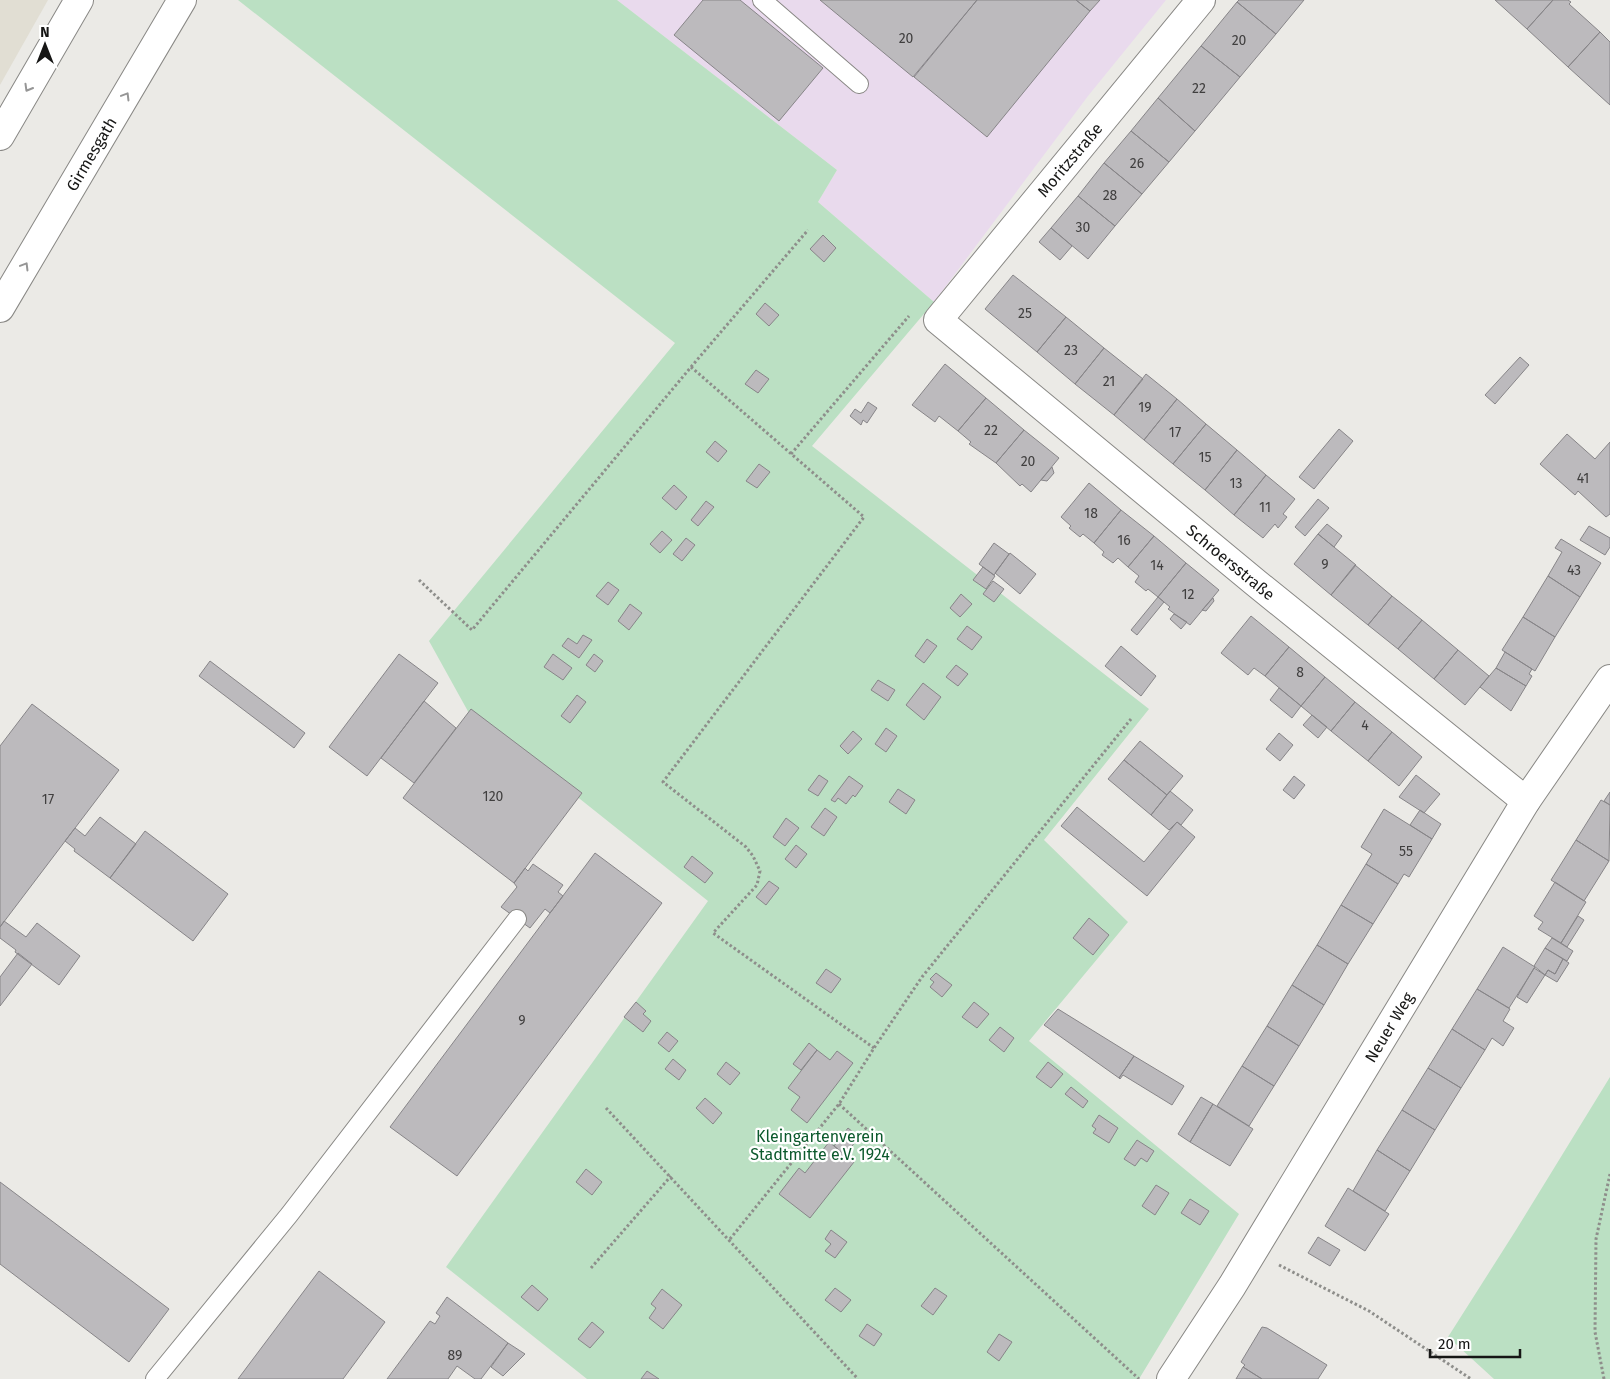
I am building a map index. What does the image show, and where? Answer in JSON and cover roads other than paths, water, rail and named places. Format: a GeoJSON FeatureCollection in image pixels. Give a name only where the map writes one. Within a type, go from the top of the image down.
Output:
{"type":"FeatureCollection","features":[{"type":"Feature","properties":{"kind":"street"},"geometry":{"type":"LineString","coordinates":[[0,136],[79,0]]}},
{"type":"Feature","properties":{"kind":"street","name":"Girmesgath"},"geometry":{"type":"LineString","coordinates":[[0,308],[182,0]]}},
{"type":"Feature","properties":{"kind":"street","name":"Moritzstraße"},"geometry":{"type":"LineString","coordinates":[[938,320],[1201,0]]}},
{"type":"Feature","properties":{"kind":"street","name":"Schroersstraße"},"geometry":{"type":"LineString","coordinates":[[938,320],[1256,583],[1526,801]]}},
{"type":"Feature","properties":{"kind":"street","name":"Neuer Weg"},"geometry":{"type":"LineString","coordinates":[[1171,1379],[1253,1251],[1526,801],[1610,679]]}},
{"type":"Feature","properties":{"kind":"lane"},"geometry":{"type":"LineString","coordinates":[[762,0],[859,84]]}},
{"type":"Feature","properties":{"kind":"lane"},"geometry":{"type":"LineString","coordinates":[[155,1379],[289,1215],[517,919]]}},
{"type":"Feature","properties":{"kind":"park label","name":"Kleingartenverein Stadtmitte e.V. 1924"},"geometry":{"type":"Point","coordinates":[820,1145]}}]}
